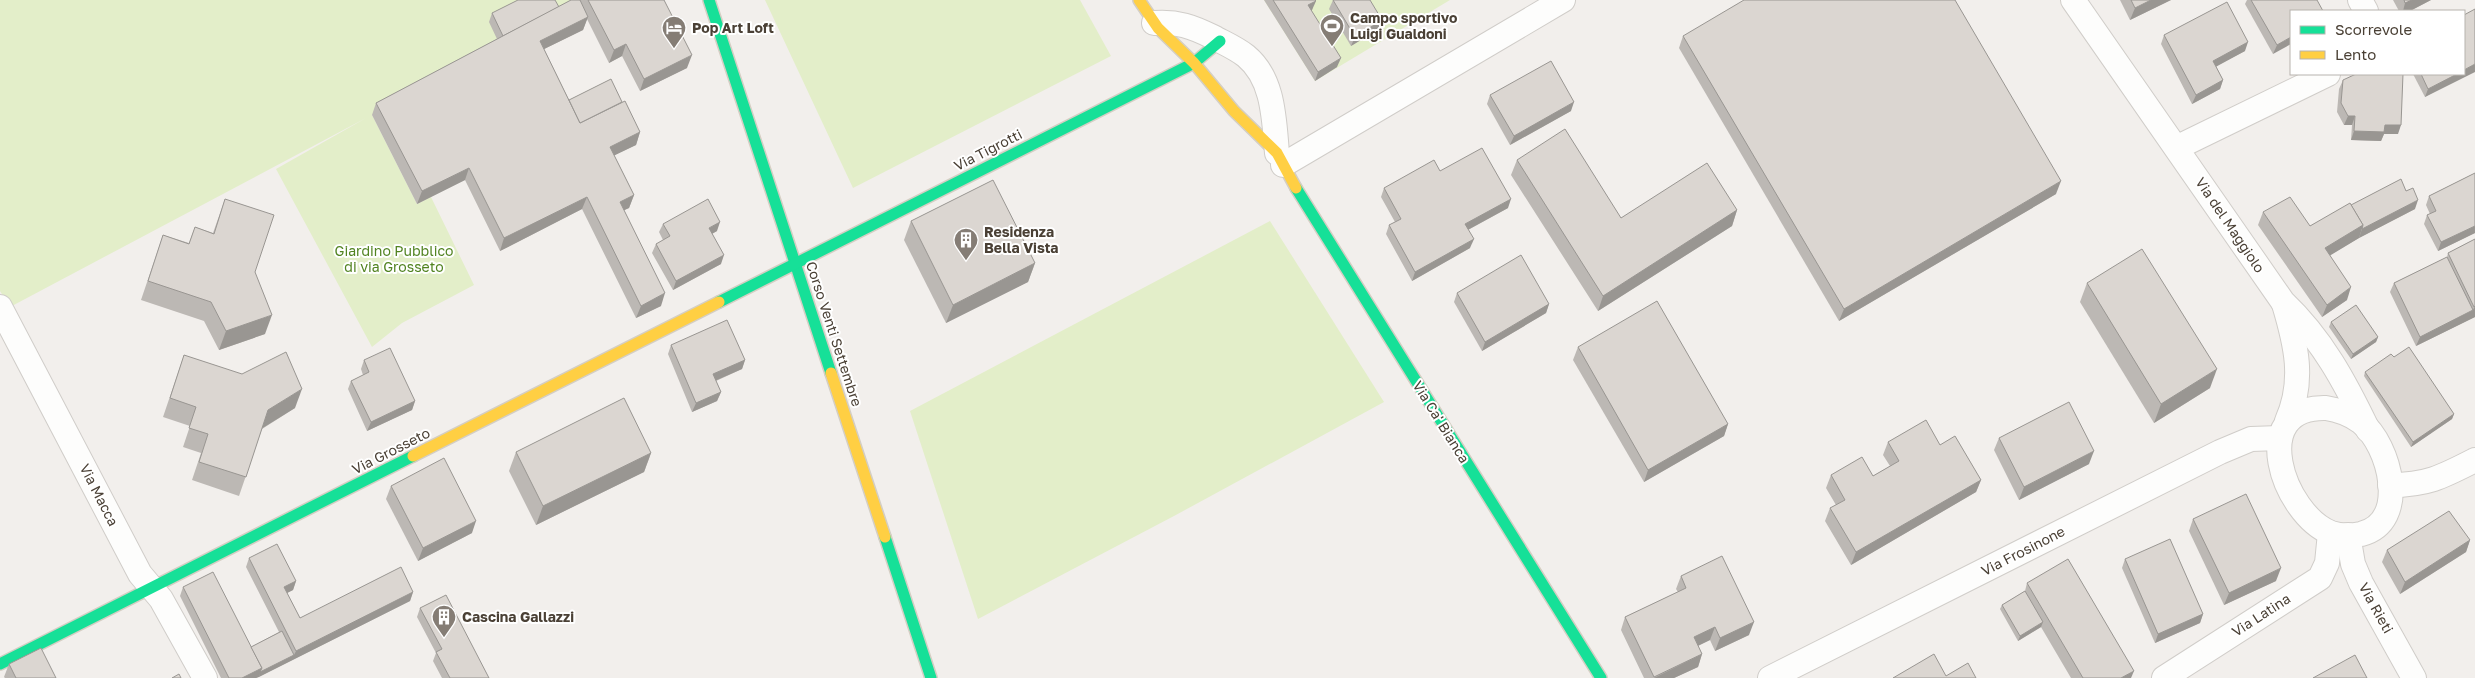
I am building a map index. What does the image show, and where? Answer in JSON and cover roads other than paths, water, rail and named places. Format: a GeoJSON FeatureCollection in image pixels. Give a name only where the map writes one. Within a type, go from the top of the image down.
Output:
{"type":"FeatureCollection","features":[{"type":"Feature","properties":{"kind":"street","name":"Corso Venti Settembre"},"geometry":{"type":"LineString","coordinates":[[709,0],[931,678]]}},
{"type":"Feature","properties":{"kind":"street","name":"Via Ca' Bianca"},"geometry":{"type":"LineString","coordinates":[[1139,0],[1154,23],[1194,63],[1224,100],[1280,159],[1305,204],[1601,678]]}},
{"type":"Feature","properties":{"kind":"street"},"geometry":{"type":"LineString","coordinates":[[1280,159],[1562,0]]}},
{"type":"Feature","properties":{"kind":"street","name":"Via del Maggiolo"},"geometry":{"type":"LineString","coordinates":[[2073,0],[2178,147],[2284,302],[2302,319],[2322,344],[2348,388],[2368,430]]}},
{"type":"Feature","properties":{"kind":"street","name":"Via Ca' Bianca"},"geometry":{"type":"LineString","coordinates":[[1154,23],[1170,21],[1183,24],[1220,41],[1247,57],[1263,78],[1272,104],[1280,159]]}},
{"type":"Feature","properties":{"kind":"street"},"geometry":{"type":"LineString","coordinates":[[1194,63],[1220,41]]}},
{"type":"Feature","properties":{"kind":"street","name":"Via Tigrotti"},"geometry":{"type":"LineString","coordinates":[[795,264],[1194,63]]}},
{"type":"Feature","properties":{"kind":"street"},"geometry":{"type":"LineString","coordinates":[[2178,147],[2326,75]]}},
{"type":"Feature","properties":{"kind":"street","name":"Via Grosseto"},"geometry":{"type":"LineString","coordinates":[[0,664],[795,264]]}},
{"type":"Feature","properties":{"kind":"street","name":"Via del Maggiolo"},"geometry":{"type":"LineString","coordinates":[[2284,302],[2299,366],[2296,398],[2284,430]]}},
{"type":"Feature","properties":{"kind":"street","name":"Via Macca"},"geometry":{"type":"LineString","coordinates":[[0,307],[140,574],[162,599],[205,678]]}},
{"type":"Feature","properties":{"kind":"street"},"geometry":{"type":"LineString","coordinates":[[2326,408],[2348,414],[2368,430],[2379,445],[2387,464],[2390,485],[2388,508],[2378,524],[2364,533],[2339,534],[2306,513],[2288,485],[2282,468],[2284,430],[2303,411],[2326,408]]}},
{"type":"Feature","properties":{"kind":"street","name":"Via Frosinone"},"geometry":{"type":"LineString","coordinates":[[1770,678],[2220,452],[2284,430]]}},
{"type":"Feature","properties":{"kind":"street"},"geometry":{"type":"LineString","coordinates":[[2390,485],[2414,485],[2432,482],[2475,460]]}},
{"type":"Feature","properties":{"kind":"street","name":"Via Latina"},"geometry":{"type":"LineString","coordinates":[[2164,678],[2322,576],[2339,534]]}},
{"type":"Feature","properties":{"kind":"street","name":"Via Rieti"},"geometry":{"type":"LineString","coordinates":[[2339,534],[2361,582],[2414,678]]}},
{"type":"Feature","properties":{"kind":"place","name":"Campo sportivo Luigi Gualdoni"},"geometry":{"type":"Point","coordinates":[1332,47]}},
{"type":"Feature","properties":{"kind":"place","name":"Pop Art Loft"},"geometry":{"type":"Point","coordinates":[674,49]}},
{"type":"Feature","properties":{"kind":"place","name":"Residenza Bella Vista"},"geometry":{"type":"Point","coordinates":[966,261]}},
{"type":"Feature","properties":{"kind":"place","name":"Cascina Gallazzi"},"geometry":{"type":"Point","coordinates":[444,638]}},
{"type":"Feature","properties":{"kind":"park label","name":"Giardino Pubblico di via Grosseto"},"geometry":{"type":"Point","coordinates":[394,260]}}]}
